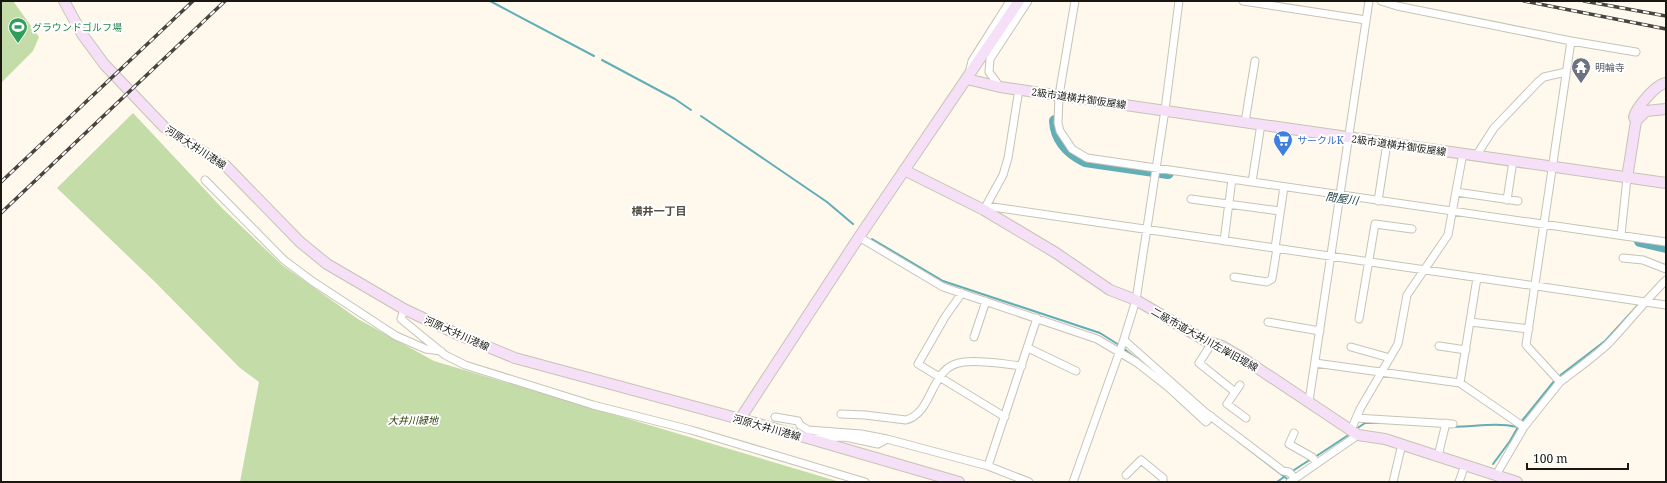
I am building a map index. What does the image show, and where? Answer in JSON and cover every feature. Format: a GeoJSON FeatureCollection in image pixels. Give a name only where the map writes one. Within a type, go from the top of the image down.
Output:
{"type":"FeatureCollection","features":[{"type":"Feature","properties":{"kind":"street","name":"河原大井川港線"},"geometry":{"type":"LineString","coordinates":[[64,1],[82,34],[104,64],[148,112],[164,127],[226,166],[300,242],[327,264],[404,308],[459,335],[515,358],[740,419],[959,482]]}},
{"type":"Feature","properties":{"kind":"street"},"geometry":{"type":"LineString","coordinates":[[967,79],[972,60],[1010,1]]}},
{"type":"Feature","properties":{"kind":"street"},"geometry":{"type":"LineString","coordinates":[[740,419],[859,237],[1019,1]]}},
{"type":"Feature","properties":{"kind":"street"},"geometry":{"type":"LineString","coordinates":[[1000,86],[989,72],[990,59],[1028,1]]}},
{"type":"Feature","properties":{"kind":"street"},"geometry":{"type":"LineString","coordinates":[[1075,1],[1059,95],[1058,123],[1060,132],[1072,149],[1087,158],[1666,242]]}},
{"type":"Feature","properties":{"kind":"street"},"geometry":{"type":"LineString","coordinates":[[1073,482],[1124,341],[1136,300],[1165,110],[1179,1]]}},
{"type":"Feature","properties":{"kind":"street"},"geometry":{"type":"LineString","coordinates":[[1243,1],[1366,20]]}},
{"type":"Feature","properties":{"kind":"street"},"geometry":{"type":"LineString","coordinates":[[1309,401],[1370,1]]}},
{"type":"Feature","properties":{"kind":"street"},"geometry":{"type":"LineString","coordinates":[[1381,1],[1404,8],[1571,41],[1636,52]]}},
{"type":"Feature","properties":{"kind":"street"},"geometry":{"type":"LineString","coordinates":[[1560,382],[1526,345],[1571,41]]}},
{"type":"Feature","properties":{"kind":"street"},"geometry":{"type":"LineString","coordinates":[[1245,122],[1255,61]]}},
{"type":"Feature","properties":{"kind":"street"},"geometry":{"type":"LineString","coordinates":[[1476,156],[1494,128],[1538,82],[1544,77],[1566,72]]}},
{"type":"Feature","properties":{"kind":"street","name":"2級市道横井御仮屋線"},"geometry":{"type":"LineString","coordinates":[[967,79],[1000,86],[1059,95],[1666,183]]}},
{"type":"Feature","properties":{"kind":"street"},"geometry":{"type":"LineString","coordinates":[[1621,235],[1627,178],[1636,121],[1634,118],[1635,111],[1660,84],[1666,83]]}},
{"type":"Feature","properties":{"kind":"street"},"geometry":{"type":"LineString","coordinates":[[1019,89],[1008,158],[1002,175],[985,208],[1146,229],[1666,305]]}},
{"type":"Feature","properties":{"kind":"street"},"geometry":{"type":"LineString","coordinates":[[1636,121],[1646,111],[1666,109]]}},
{"type":"Feature","properties":{"kind":"street"},"geometry":{"type":"LineString","coordinates":[[1252,182],[1261,124]]}},
{"type":"Feature","properties":{"kind":"street"},"geometry":{"type":"LineString","coordinates":[[1378,201],[1387,143]]}},
{"type":"Feature","properties":{"kind":"street"},"geometry":{"type":"LineString","coordinates":[[1124,341],[1157,374],[1209,419],[1283,472],[1289,472],[1293,480],[1354,432],[1356,418],[1398,344],[1407,295],[1448,235],[1462,153]]}},
{"type":"Feature","properties":{"kind":"street"},"geometry":{"type":"LineString","coordinates":[[1507,200],[1513,161]]}},
{"type":"Feature","properties":{"kind":"street","name":"二級市道大井川左岸旧堤線"},"geometry":{"type":"LineString","coordinates":[[904,170],[985,208],[1056,253],[1110,290],[1136,300],[1212,343],[1241,357],[1354,432],[1385,438],[1517,482]]}},
{"type":"Feature","properties":{"kind":"street"},"geometry":{"type":"LineString","coordinates":[[1224,241],[1232,179]]}},
{"type":"Feature","properties":{"kind":"street"},"geometry":{"type":"LineString","coordinates":[[205,180],[284,260],[312,281],[396,336],[426,349],[441,351]]}},
{"type":"Feature","properties":{"kind":"street"},"geometry":{"type":"LineString","coordinates":[[1234,277],[1267,282],[1272,279],[1284,187]]}},
{"type":"Feature","properties":{"kind":"street"},"geometry":{"type":"LineString","coordinates":[[1456,192],[1518,201]]}},
{"type":"Feature","properties":{"kind":"street"},"geometry":{"type":"LineString","coordinates":[[1191,199],[1280,211]]}},
{"type":"Feature","properties":{"kind":"street"},"geometry":{"type":"LineString","coordinates":[[1359,319],[1375,224],[1412,229]]}},
{"type":"Feature","properties":{"kind":"street"},"geometry":{"type":"LineString","coordinates":[[859,237],[944,287],[1097,338],[1157,374]]}},
{"type":"Feature","properties":{"kind":"street"},"geometry":{"type":"LineString","coordinates":[[1623,258],[1643,260],[1666,268]]}},
{"type":"Feature","properties":{"kind":"street"},"geometry":{"type":"LineString","coordinates":[[1460,384],[1476,278]]}},
{"type":"Feature","properties":{"kind":"street"},"geometry":{"type":"LineString","coordinates":[[1496,475],[1524,427],[1560,382],[1607,344],[1644,302],[1666,280]]}},
{"type":"Feature","properties":{"kind":"street"},"geometry":{"type":"LineString","coordinates":[[962,293],[945,317],[918,364],[1005,417]]}},
{"type":"Feature","properties":{"kind":"street"},"geometry":{"type":"LineString","coordinates":[[974,337],[986,301]]}},
{"type":"Feature","properties":{"kind":"street"},"geometry":{"type":"LineString","coordinates":[[404,308],[401,319],[441,351],[465,365],[570,398],[691,430],[865,482]]}},
{"type":"Feature","properties":{"kind":"street"},"geometry":{"type":"LineString","coordinates":[[988,466],[1037,318]]}},
{"type":"Feature","properties":{"kind":"street"},"geometry":{"type":"LineString","coordinates":[[1268,322],[1320,331]]}},
{"type":"Feature","properties":{"kind":"street"},"geometry":{"type":"LineString","coordinates":[[1470,322],[1529,329]]}},
{"type":"Feature","properties":{"kind":"street"},"geometry":{"type":"LineString","coordinates":[[1212,343],[1199,363],[1235,392]]}},
{"type":"Feature","properties":{"kind":"street"},"geometry":{"type":"LineString","coordinates":[[1439,346],[1466,350]]}},
{"type":"Feature","properties":{"kind":"street"},"geometry":{"type":"LineString","coordinates":[[1351,347],[1390,358]]}},
{"type":"Feature","properties":{"kind":"street"},"geometry":{"type":"LineString","coordinates":[[1028,348],[1076,371]]}},
{"type":"Feature","properties":{"kind":"street"},"geometry":{"type":"LineString","coordinates":[[841,414],[865,415],[906,420],[912,419],[922,408],[944,370],[953,364],[963,362],[1022,366]]}},
{"type":"Feature","properties":{"kind":"street"},"geometry":{"type":"LineString","coordinates":[[1315,363],[1460,384],[1524,427]]}},
{"type":"Feature","properties":{"kind":"street"},"geometry":{"type":"LineString","coordinates":[[1240,385],[1227,404],[1246,418]]}},
{"type":"Feature","properties":{"kind":"street"},"geometry":{"type":"LineString","coordinates":[[775,417],[798,421],[808,430],[861,434],[887,439],[988,466],[1029,482]]}},
{"type":"Feature","properties":{"kind":"street"},"geometry":{"type":"LineString","coordinates":[[1356,418],[1450,424],[1438,456]]}},
{"type":"Feature","properties":{"kind":"street"},"geometry":{"type":"LineString","coordinates":[[1294,433],[1289,444],[1312,457],[1316,463]]}},
{"type":"Feature","properties":{"kind":"street"},"geometry":{"type":"LineString","coordinates":[[806,438],[845,437],[878,444],[887,439]]}},
{"type":"Feature","properties":{"kind":"street"},"geometry":{"type":"LineString","coordinates":[[1394,482],[1402,444]]}},
{"type":"Feature","properties":{"kind":"street"},"geometry":{"type":"LineString","coordinates":[[1126,475],[1141,460],[1163,478],[1163,482]]}},
{"type":"Feature","properties":{"kind":"street"},"geometry":{"type":"LineString","coordinates":[[1459,482],[1465,465]]}},
{"type":"Feature","properties":{"kind":"green space","name":"グラウンドゴルフ場"},"geometry":{"type":"Polygon","coordinates":[[[1,1],[13,1],[39,37],[33,51],[1,83],[1,1]]]}},
{"type":"Feature","properties":{"kind":"green space","name":"大井川緑地"},"geometry":{"type":"Polygon","coordinates":[[[133,113],[223,209],[282,265],[358,319],[434,361],[840,482],[240,482],[259,382],[240,368],[155,282],[57,188],[133,113]]]}},
{"type":"Feature","properties":{"kind":"waterway"},"geometry":{"type":"LineString","coordinates":[[490,1],[594,56]]}},
{"type":"Feature","properties":{"kind":"waterway"},"geometry":{"type":"LineString","coordinates":[[602,60],[675,99],[691,110]]}},
{"type":"Feature","properties":{"kind":"waterway"},"geometry":{"type":"LineString","coordinates":[[701,116],[827,202],[853,224]]}},
{"type":"Feature","properties":{"kind":"waterway","name":"問屋川"},"geometry":{"type":"LineString","coordinates":[[1055,121],[1058,134],[1064,145],[1079,158],[1085,161],[1168,173]]}},
{"type":"Feature","properties":{"kind":"waterway"},"geometry":{"type":"LineString","coordinates":[[872,239],[943,281],[1100,333],[1119,345]]}},
{"type":"Feature","properties":{"kind":"waterway","name":"問屋川"},"geometry":{"type":"LineString","coordinates":[[1640,241],[1666,247]]}},
{"type":"Feature","properties":{"kind":"waterway"},"geometry":{"type":"LineString","coordinates":[[1558,377],[1605,341],[1639,304]]}},
{"type":"Feature","properties":{"kind":"waterway"},"geometry":{"type":"LineString","coordinates":[[1123,348],[1138,360]]}},
{"type":"Feature","properties":{"kind":"waterway"},"geometry":{"type":"LineString","coordinates":[[1521,422],[1555,380]]}},
{"type":"Feature","properties":{"kind":"waterway"},"geometry":{"type":"LineString","coordinates":[[1356,429],[1365,423],[1380,423]]}},
{"type":"Feature","properties":{"kind":"waterway"},"geometry":{"type":"LineString","coordinates":[[1452,427],[1492,425],[1518,427]]}},
{"type":"Feature","properties":{"kind":"waterway"},"geometry":{"type":"LineString","coordinates":[[1493,464],[1510,441],[1518,427]]}},
{"type":"Feature","properties":{"kind":"waterway"},"geometry":{"type":"LineString","coordinates":[[1315,457],[1350,434]]}},
{"type":"Feature","properties":{"kind":"waterway"},"geometry":{"type":"LineString","coordinates":[[1238,441],[1290,481]]}},
{"type":"Feature","properties":{"kind":"waterway"},"geometry":{"type":"LineString","coordinates":[[1291,472],[1311,459]]}},
{"type":"Feature","properties":{"kind":"waterway"},"geometry":{"type":"LineString","coordinates":[[1277,482],[1284,477]]}},
{"type":"Feature","properties":{"kind":"railway"},"geometry":{"type":"LineString","coordinates":[[1,182],[193,1]]}},
{"type":"Feature","properties":{"kind":"railway"},"geometry":{"type":"LineString","coordinates":[[1,213],[225,1]]}},
{"type":"Feature","properties":{"kind":"railway"},"geometry":{"type":"LineString","coordinates":[[1524,1],[1666,29]]}},
{"type":"Feature","properties":{"kind":"railway"},"geometry":{"type":"LineString","coordinates":[[1584,1],[1666,16]]}},
{"type":"Feature","properties":{"kind":"place","name":"グラウンドゴルフ場"},"geometry":{"type":"Point","coordinates":[18,44]}},
{"type":"Feature","properties":{"kind":"place","name":"明輪寺"},"geometry":{"type":"Point","coordinates":[1581,84]}},
{"type":"Feature","properties":{"kind":"place","name":"サークルK"},"geometry":{"type":"Point","coordinates":[1283,157]}},
{"type":"Feature","properties":{"kind":"district","name":"横井一丁目"},"geometry":{"type":"Point","coordinates":[659,210]}}]}
